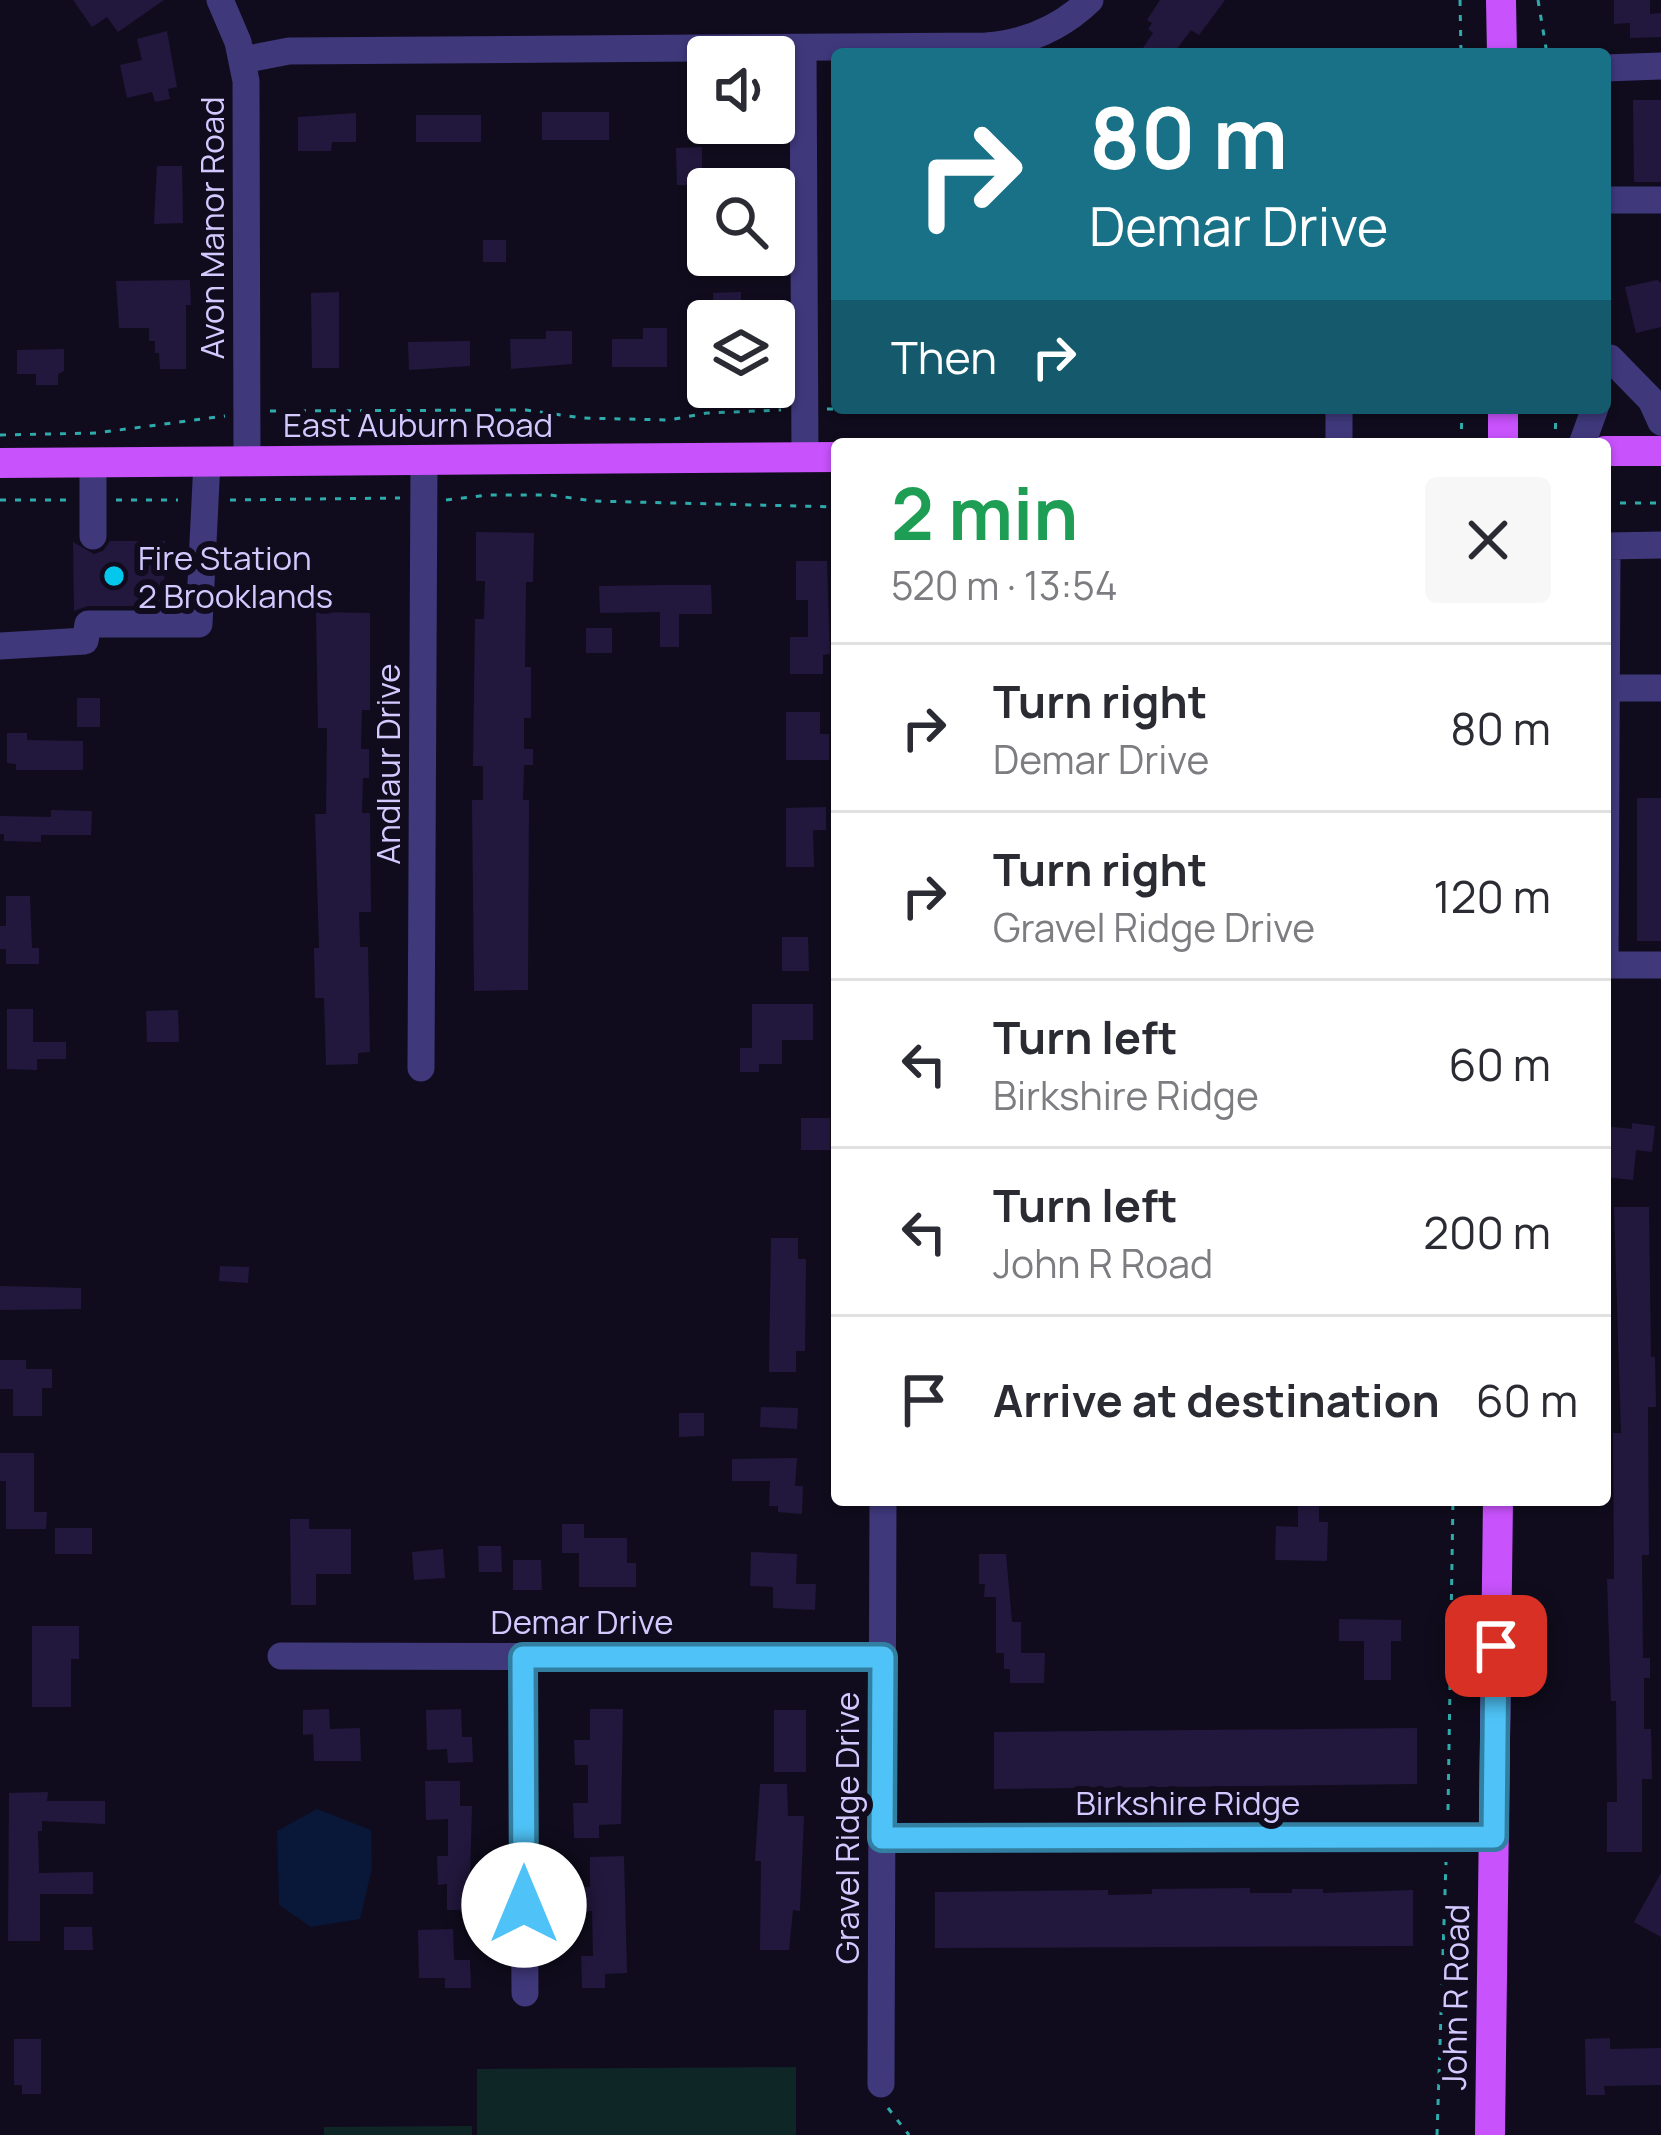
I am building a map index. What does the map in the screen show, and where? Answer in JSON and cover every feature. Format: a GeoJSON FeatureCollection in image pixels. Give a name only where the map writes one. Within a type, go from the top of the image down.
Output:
{"type":"FeatureCollection","features":[{"type":"Feature","properties":{"kind":"main road"},"geometry":{"type":"LineString","coordinates":[[1501,0],[1502,48]]}},
{"type":"Feature","properties":{"kind":"main road"},"geometry":{"type":"LineString","coordinates":[[1611,451],[1661,451]]}},
{"type":"Feature","properties":{"kind":"main road","name":"East Auburn Road"},"geometry":{"type":"LineString","coordinates":[[0,463],[831,458]]}},
{"type":"Feature","properties":{"kind":"main road","name":"John R Road"},"geometry":{"type":"LineString","coordinates":[[1490,2135],[1498,1506]]}},
{"type":"Feature","properties":{"kind":"street","name":"Avon Manor Road"},"geometry":{"type":"LineString","coordinates":[[220,0],[243,59],[248,101],[247,460]]}},
{"type":"Feature","properties":{"kind":"street"},"geometry":{"type":"LineString","coordinates":[[243,59],[289,51],[1007,44],[1054,27],[1090,0]]}},
{"type":"Feature","properties":{"kind":"street"},"geometry":{"type":"LineString","coordinates":[[803,47],[805,458]]}},
{"type":"Feature","properties":{"kind":"street"},"geometry":{"type":"LineString","coordinates":[[1611,68],[1661,66]]}},
{"type":"Feature","properties":{"kind":"street"},"geometry":{"type":"LineString","coordinates":[[1611,200],[1661,200]]}},
{"type":"Feature","properties":{"kind":"street"},"geometry":{"type":"LineString","coordinates":[[1611,362],[1651,400],[1661,422]]}},
{"type":"Feature","properties":{"kind":"street","name":"Andlaur Drive"},"geometry":{"type":"LineString","coordinates":[[421,1068],[424,460]]}},
{"type":"Feature","properties":{"kind":"street"},"geometry":{"type":"LineString","coordinates":[[0,646],[86,641],[88,624],[199,624],[207,461]]}},
{"type":"Feature","properties":{"kind":"street"},"geometry":{"type":"LineString","coordinates":[[93,536],[94,462]]}},
{"type":"Feature","properties":{"kind":"street"},"geometry":{"type":"LineString","coordinates":[[1611,546],[1661,545]]}},
{"type":"Feature","properties":{"kind":"street"},"geometry":{"type":"LineString","coordinates":[[1611,688],[1661,688]]}},
{"type":"Feature","properties":{"kind":"street"},"geometry":{"type":"LineString","coordinates":[[1611,965],[1661,964]]}},
{"type":"Feature","properties":{"kind":"street","name":"Gravel Ridge Drive"},"geometry":{"type":"LineString","coordinates":[[880,2084],[883,1506]]}},
{"type":"Feature","properties":{"kind":"street","name":"Demar Drive"},"geometry":{"type":"LineString","coordinates":[[281,1656],[883,1657]]}},
{"type":"Feature","properties":{"kind":"street"},"geometry":{"type":"LineString","coordinates":[[523,1657],[525,1993]]}},
{"type":"Feature","properties":{"kind":"street","name":"Birkshire Ridge"},"geometry":{"type":"LineString","coordinates":[[882,1838],[1494,1837]]}},
{"type":"Feature","properties":{"kind":"path"},"geometry":{"type":"LineString","coordinates":[[1460,0],[1461,48]]}},
{"type":"Feature","properties":{"kind":"path"},"geometry":{"type":"LineString","coordinates":[[1538,0],[1546,48]]}},
{"type":"Feature","properties":{"kind":"path"},"geometry":{"type":"LineString","coordinates":[[264,411],[526,410],[582,418],[669,420],[707,413],[786,410]]}},
{"type":"Feature","properties":{"kind":"path"},"geometry":{"type":"LineString","coordinates":[[823,410],[831,410]]}},
{"type":"Feature","properties":{"kind":"path"},"geometry":{"type":"LineString","coordinates":[[0,435],[96,433],[228,415]]}},
{"type":"Feature","properties":{"kind":"path"},"geometry":{"type":"LineString","coordinates":[[441,500],[550,495],[594,501],[831,507]]}},
{"type":"Feature","properties":{"kind":"path"},"geometry":{"type":"LineString","coordinates":[[387,498],[407,499]]}},
{"type":"Feature","properties":{"kind":"path"},"geometry":{"type":"LineString","coordinates":[[1611,503],[1661,503]]}},
{"type":"Feature","properties":{"kind":"path"},"geometry":{"type":"LineString","coordinates":[[880,2084],[891,2116],[909,2135]]}},
{"type":"Feature","properties":{"kind":"green space"},"geometry":{"type":"Polygon","coordinates":[[[796,2067],[796,2135],[477,2135],[477,2069],[796,2067]]]}},
{"type":"Feature","properties":{"kind":"green space"},"geometry":{"type":"Polygon","coordinates":[[[472,2126],[472,2135],[324,2135],[324,2127],[472,2126]]]}},
{"type":"Feature","properties":{"kind":"water"},"geometry":{"type":"Polygon","coordinates":[[[317,1809],[371,1830],[372,1868],[360,1919],[311,1927],[279,1905],[277,1831],[317,1809]]]}},
{"type":"Feature","properties":{"kind":"building"},"geometry":{"type":"Polygon","coordinates":[[[73,0],[164,0],[118,32],[107,17],[92,27],[73,0]]]}},
{"type":"Feature","properties":{"kind":"building"},"geometry":{"type":"Polygon","coordinates":[[[1160,0],[1225,0],[1199,35],[1191,30],[1178,48],[1143,48],[1153,33],[1147,20],[1160,0]]]}},
{"type":"Feature","properties":{"kind":"building"},"geometry":{"type":"Polygon","coordinates":[[[1614,0],[1650,0],[1650,14],[1661,13],[1661,37],[1630,38],[1630,23],[1614,24],[1614,0]]]}},
{"type":"Feature","properties":{"kind":"building"},"geometry":{"type":"Polygon","coordinates":[[[167,31],[177,87],[168,89],[170,99],[155,102],[152,92],[127,98],[120,65],[142,60],[137,39],[167,31]]]}},
{"type":"Feature","properties":{"kind":"building"},"geometry":{"type":"Polygon","coordinates":[[[1633,100],[1661,100],[1661,182],[1634,182],[1633,100]]]}},
{"type":"Feature","properties":{"kind":"building"},"geometry":{"type":"Polygon","coordinates":[[[542,112],[609,112],[609,140],[542,140],[542,112]]]}},
{"type":"Feature","properties":{"kind":"building"},"geometry":{"type":"Polygon","coordinates":[[[356,113],[356,142],[332,142],[331,151],[298,151],[298,117],[356,113]]]}},
{"type":"Feature","properties":{"kind":"building"},"geometry":{"type":"Polygon","coordinates":[[[416,115],[481,115],[481,142],[416,142],[416,115]]]}},
{"type":"Feature","properties":{"kind":"building"},"geometry":{"type":"Polygon","coordinates":[[[702,147],[702,168],[687,168],[687,185],[677,185],[676,148],[702,147]]]}},
{"type":"Feature","properties":{"kind":"building"},"geometry":{"type":"Polygon","coordinates":[[[157,166],[182,166],[183,223],[154,224],[157,166]]]}},
{"type":"Feature","properties":{"kind":"building"},"geometry":{"type":"Polygon","coordinates":[[[483,240],[506,240],[506,262],[483,262],[483,240]]]}},
{"type":"Feature","properties":{"kind":"building"},"geometry":{"type":"Polygon","coordinates":[[[190,280],[186,369],[160,369],[149,328],[119,328],[116,281],[190,280]]]}},
{"type":"Feature","properties":{"kind":"building"},"geometry":{"type":"Polygon","coordinates":[[[1661,283],[1661,327],[1636,333],[1625,287],[1661,283]]]}},
{"type":"Feature","properties":{"kind":"building"},"geometry":{"type":"Polygon","coordinates":[[[339,292],[339,368],[312,368],[311,293],[339,292]]]}},
{"type":"Feature","properties":{"kind":"building"},"geometry":{"type":"Polygon","coordinates":[[[741,292],[741,300],[713,300],[713,293],[741,292]]]}},
{"type":"Feature","properties":{"kind":"building"},"geometry":{"type":"Polygon","coordinates":[[[643,328],[667,328],[667,367],[612,367],[612,339],[643,339],[643,328]]]}},
{"type":"Feature","properties":{"kind":"building"},"geometry":{"type":"Polygon","coordinates":[[[546,331],[572,331],[572,364],[511,369],[510,339],[546,339],[546,331]]]}},
{"type":"Feature","properties":{"kind":"building"},"geometry":{"type":"Polygon","coordinates":[[[470,341],[470,366],[409,370],[408,342],[470,341]]]}},
{"type":"Feature","properties":{"kind":"building"},"geometry":{"type":"Polygon","coordinates":[[[64,349],[64,371],[58,374],[58,385],[36,385],[36,374],[17,374],[17,350],[64,349]]]}},
{"type":"Feature","properties":{"kind":"building"},"geometry":{"type":"Polygon","coordinates":[[[476,532],[534,533],[533,582],[526,582],[525,667],[531,667],[531,718],[524,718],[524,749],[533,749],[533,765],[524,765],[523,800],[529,800],[528,990],[474,991],[472,800],[483,800],[483,766],[473,766],[475,619],[484,619],[485,581],[476,581],[476,532]]]}},
{"type":"Feature","properties":{"kind":"building","name":"Fire Station 2 Brooklands"},"geometry":{"type":"Polygon","coordinates":[[[110,541],[165,541],[164,606],[88,606],[74,611],[73,542],[94,554],[110,541]]]}},
{"type":"Feature","properties":{"kind":"building"},"geometry":{"type":"Polygon","coordinates":[[[796,561],[827,561],[830,654],[823,655],[823,674],[790,674],[790,637],[808,637],[808,600],[796,600],[796,561]]]}},
{"type":"Feature","properties":{"kind":"building"},"geometry":{"type":"Polygon","coordinates":[[[711,585],[712,614],[679,614],[679,647],[660,647],[660,612],[600,613],[599,586],[711,585]]]}},
{"type":"Feature","properties":{"kind":"building"},"geometry":{"type":"Polygon","coordinates":[[[316,612],[370,613],[370,710],[362,710],[361,749],[369,749],[362,813],[370,813],[371,912],[359,912],[360,947],[368,947],[370,1052],[358,1053],[358,1064],[326,1065],[324,998],[315,998],[314,948],[319,948],[315,814],[326,814],[327,728],[318,728],[316,612]]]}},
{"type":"Feature","properties":{"kind":"building"},"geometry":{"type":"Polygon","coordinates":[[[586,628],[612,628],[612,653],[586,653],[586,628]]]}},
{"type":"Feature","properties":{"kind":"building"},"geometry":{"type":"Polygon","coordinates":[[[77,698],[100,698],[100,727],[77,727],[77,698]]]}},
{"type":"Feature","properties":{"kind":"building"},"geometry":{"type":"Polygon","coordinates":[[[786,712],[820,712],[820,734],[829,734],[829,760],[786,760],[786,712]]]}},
{"type":"Feature","properties":{"kind":"building"},"geometry":{"type":"Polygon","coordinates":[[[7,733],[27,733],[27,740],[83,741],[83,770],[16,770],[16,764],[7,763],[7,733]]]}},
{"type":"Feature","properties":{"kind":"building"},"geometry":{"type":"Polygon","coordinates":[[[1637,798],[1661,798],[1661,941],[1637,941],[1637,798]]]}},
{"type":"Feature","properties":{"kind":"building"},"geometry":{"type":"Polygon","coordinates":[[[826,807],[826,830],[813,830],[814,867],[786,867],[786,808],[826,807]]]}},
{"type":"Feature","properties":{"kind":"building"},"geometry":{"type":"Polygon","coordinates":[[[51,810],[92,811],[91,835],[41,835],[41,842],[4,841],[0,834],[0,816],[51,817],[51,810]]]}},
{"type":"Feature","properties":{"kind":"building"},"geometry":{"type":"Polygon","coordinates":[[[6,896],[30,896],[32,948],[39,948],[39,964],[6,964],[0,926],[6,926],[6,896]]]}},
{"type":"Feature","properties":{"kind":"building"},"geometry":{"type":"Polygon","coordinates":[[[782,937],[808,937],[809,971],[782,971],[782,937]]]}},
{"type":"Feature","properties":{"kind":"building"},"geometry":{"type":"Polygon","coordinates":[[[752,1004],[813,1004],[813,1040],[782,1040],[782,1064],[759,1064],[759,1072],[740,1072],[740,1048],[752,1048],[752,1004]]]}},
{"type":"Feature","properties":{"kind":"building"},"geometry":{"type":"Polygon","coordinates":[[[7,1009],[33,1009],[33,1042],[66,1042],[66,1059],[37,1059],[37,1070],[7,1069],[7,1009]]]}},
{"type":"Feature","properties":{"kind":"building"},"geometry":{"type":"Polygon","coordinates":[[[178,1010],[179,1042],[147,1042],[146,1011],[178,1010]]]}},
{"type":"Feature","properties":{"kind":"building"},"geometry":{"type":"Polygon","coordinates":[[[801,1118],[830,1118],[830,1150],[801,1150],[801,1118]]]}},
{"type":"Feature","properties":{"kind":"building"},"geometry":{"type":"Polygon","coordinates":[[[1632,1123],[1655,1126],[1652,1152],[1636,1150],[1633,1180],[1611,1178],[1611,1127],[1632,1129],[1632,1123]]]}},
{"type":"Feature","properties":{"kind":"building"},"geometry":{"type":"Polygon","coordinates":[[[1614,1207],[1649,1207],[1656,1407],[1648,1407],[1649,1555],[1642,1555],[1643,1658],[1650,1658],[1650,1678],[1644,1678],[1644,1729],[1651,1729],[1652,1779],[1642,1779],[1642,1852],[1607,1852],[1607,1802],[1617,1802],[1607,1579],[1614,1579],[1613,1433],[1621,1433],[1614,1207]]]}},
{"type":"Feature","properties":{"kind":"building"},"geometry":{"type":"Polygon","coordinates":[[[771,1238],[798,1238],[798,1259],[806,1259],[805,1351],[796,1351],[796,1372],[769,1372],[771,1238]]]}},
{"type":"Feature","properties":{"kind":"building"},"geometry":{"type":"Polygon","coordinates":[[[220,1266],[249,1267],[248,1283],[219,1281],[220,1266]]]}},
{"type":"Feature","properties":{"kind":"building"},"geometry":{"type":"Polygon","coordinates":[[[0,1286],[81,1288],[81,1309],[0,1310],[0,1286]]]}},
{"type":"Feature","properties":{"kind":"building"},"geometry":{"type":"Polygon","coordinates":[[[0,1360],[26,1360],[26,1369],[52,1369],[52,1388],[42,1388],[42,1416],[13,1416],[13,1389],[0,1389],[0,1360]]]}},
{"type":"Feature","properties":{"kind":"building"},"geometry":{"type":"Polygon","coordinates":[[[761,1407],[798,1408],[797,1429],[760,1427],[761,1407]]]}},
{"type":"Feature","properties":{"kind":"building"},"geometry":{"type":"Polygon","coordinates":[[[679,1413],[704,1413],[704,1436],[679,1437],[679,1413]]]}},
{"type":"Feature","properties":{"kind":"building"},"geometry":{"type":"Polygon","coordinates":[[[0,1453],[34,1453],[34,1512],[47,1512],[46,1529],[6,1529],[6,1481],[0,1481],[0,1453]]]}},
{"type":"Feature","properties":{"kind":"building"},"geometry":{"type":"Polygon","coordinates":[[[797,1458],[795,1486],[803,1486],[802,1514],[778,1512],[778,1506],[769,1506],[770,1481],[732,1481],[732,1459],[797,1458]]]}},
{"type":"Feature","properties":{"kind":"building"},"geometry":{"type":"Polygon","coordinates":[[[1298,1506],[1319,1506],[1319,1522],[1328,1522],[1327,1561],[1275,1560],[1276,1526],[1298,1527],[1298,1506]]]}},
{"type":"Feature","properties":{"kind":"building"},"geometry":{"type":"Polygon","coordinates":[[[290,1519],[309,1519],[309,1529],[351,1529],[351,1574],[316,1574],[316,1605],[291,1605],[290,1519]]]}},
{"type":"Feature","properties":{"kind":"building"},"geometry":{"type":"Polygon","coordinates":[[[562,1524],[584,1524],[584,1538],[627,1538],[627,1563],[636,1563],[636,1587],[579,1587],[579,1553],[562,1553],[562,1524]]]}},
{"type":"Feature","properties":{"kind":"building"},"geometry":{"type":"Polygon","coordinates":[[[55,1528],[92,1528],[92,1554],[55,1554],[55,1528]]]}},
{"type":"Feature","properties":{"kind":"building"},"geometry":{"type":"Polygon","coordinates":[[[478,1546],[501,1546],[502,1572],[479,1572],[478,1546]]]}},
{"type":"Feature","properties":{"kind":"building"},"geometry":{"type":"Polygon","coordinates":[[[443,1549],[445,1578],[414,1580],[412,1552],[443,1549]]]}},
{"type":"Feature","properties":{"kind":"building"},"geometry":{"type":"Polygon","coordinates":[[[751,1552],[797,1554],[796,1584],[816,1584],[815,1610],[773,1608],[773,1587],[750,1586],[751,1552]]]}},
{"type":"Feature","properties":{"kind":"building"},"geometry":{"type":"Polygon","coordinates":[[[979,1554],[1006,1554],[1012,1622],[1021,1622],[1021,1653],[1045,1653],[1044,1683],[1010,1683],[1004,1653],[996,1653],[996,1597],[984,1597],[985,1584],[979,1584],[979,1554]]]}},
{"type":"Feature","properties":{"kind":"building"},"geometry":{"type":"Polygon","coordinates":[[[513,1560],[541,1560],[542,1590],[513,1590],[513,1560]]]}},
{"type":"Feature","properties":{"kind":"building"},"geometry":{"type":"Polygon","coordinates":[[[1339,1619],[1401,1620],[1401,1641],[1391,1641],[1391,1680],[1364,1680],[1364,1641],[1339,1641],[1339,1619]]]}},
{"type":"Feature","properties":{"kind":"building"},"geometry":{"type":"Polygon","coordinates":[[[32,1626],[79,1626],[79,1659],[71,1659],[71,1707],[32,1707],[32,1626]]]}},
{"type":"Feature","properties":{"kind":"building"},"geometry":{"type":"Polygon","coordinates":[[[329,1709],[330,1729],[360,1728],[361,1761],[314,1761],[313,1734],[303,1735],[303,1710],[329,1709]]]}},
{"type":"Feature","properties":{"kind":"building"},"geometry":{"type":"Polygon","coordinates":[[[461,1709],[462,1737],[472,1737],[473,1762],[448,1763],[447,1749],[427,1750],[426,1710],[461,1709]]]}},
{"type":"Feature","properties":{"kind":"building"},"geometry":{"type":"Polygon","coordinates":[[[590,1709],[623,1709],[621,1824],[599,1825],[599,1838],[574,1838],[573,1803],[588,1803],[588,1765],[575,1765],[574,1740],[590,1740],[590,1709]]]}},
{"type":"Feature","properties":{"kind":"building"},"geometry":{"type":"Polygon","coordinates":[[[774,1710],[806,1710],[806,1772],[774,1772],[774,1710]]]}},
{"type":"Feature","properties":{"kind":"building"},"geometry":{"type":"Polygon","coordinates":[[[1417,1728],[1417,1784],[994,1789],[994,1732],[1417,1728]]]}},
{"type":"Feature","properties":{"kind":"building"},"geometry":{"type":"Polygon","coordinates":[[[425,1781],[460,1781],[460,1806],[472,1806],[474,1910],[447,1910],[447,1884],[438,1885],[437,1856],[448,1856],[448,1819],[426,1820],[425,1781]]]}},
{"type":"Feature","properties":{"kind":"building"},"geometry":{"type":"Polygon","coordinates":[[[760,1784],[787,1784],[788,1816],[804,1816],[800,1911],[793,1910],[789,1950],[760,1950],[761,1861],[755,1861],[760,1784]]]}},
{"type":"Feature","properties":{"kind":"building"},"geometry":{"type":"Polygon","coordinates":[[[48,1792],[47,1801],[105,1801],[105,1824],[42,1821],[42,1831],[38,1831],[39,1873],[93,1872],[93,1894],[40,1894],[40,1941],[8,1941],[9,1793],[48,1792]]]}},
{"type":"Feature","properties":{"kind":"building"},"geometry":{"type":"Polygon","coordinates":[[[624,1856],[627,1973],[605,1974],[605,1988],[582,1988],[581,1956],[593,1956],[592,1911],[577,1911],[576,1887],[590,1887],[590,1857],[624,1856]]]}},
{"type":"Feature","properties":{"kind":"building"},"geometry":{"type":"Polygon","coordinates":[[[1661,1873],[1661,1937],[1634,1922],[1661,1873]]]}},
{"type":"Feature","properties":{"kind":"building"},"geometry":{"type":"Polygon","coordinates":[[[1250,1888],[1250,1893],[1413,1890],[1413,1946],[935,1948],[935,1892],[1108,1890],[1108,1895],[1152,1894],[1152,1889],[1250,1888]]]}},
{"type":"Feature","properties":{"kind":"building"},"geometry":{"type":"Polygon","coordinates":[[[64,1927],[92,1927],[93,1950],[64,1950],[64,1927]]]}},
{"type":"Feature","properties":{"kind":"building"},"geometry":{"type":"Polygon","coordinates":[[[453,1929],[454,1960],[470,1960],[471,1988],[445,1988],[445,1978],[419,1978],[418,1930],[453,1929]]]}},
{"type":"Feature","properties":{"kind":"building"},"geometry":{"type":"Polygon","coordinates":[[[1610,2038],[1610,2049],[1661,2048],[1661,2085],[1604,2086],[1605,2095],[1586,2095],[1585,2039],[1610,2038]]]}},
{"type":"Feature","properties":{"kind":"building"},"geometry":{"type":"Polygon","coordinates":[[[14,2039],[41,2039],[41,2094],[22,2094],[22,2085],[14,2085],[14,2039]]]}},
{"type":"Feature","properties":{"kind":"place","name":"Fire Station 2 Brooklands"},"geometry":{"type":"Point","coordinates":[114,576]}},
{"type":"Feature","properties":{"kind":"route"},"geometry":{"type":"LineString","coordinates":[[524,1905],[523,1657],[883,1657],[882,1838],[1494,1837],[1496,1646]]}}]}
